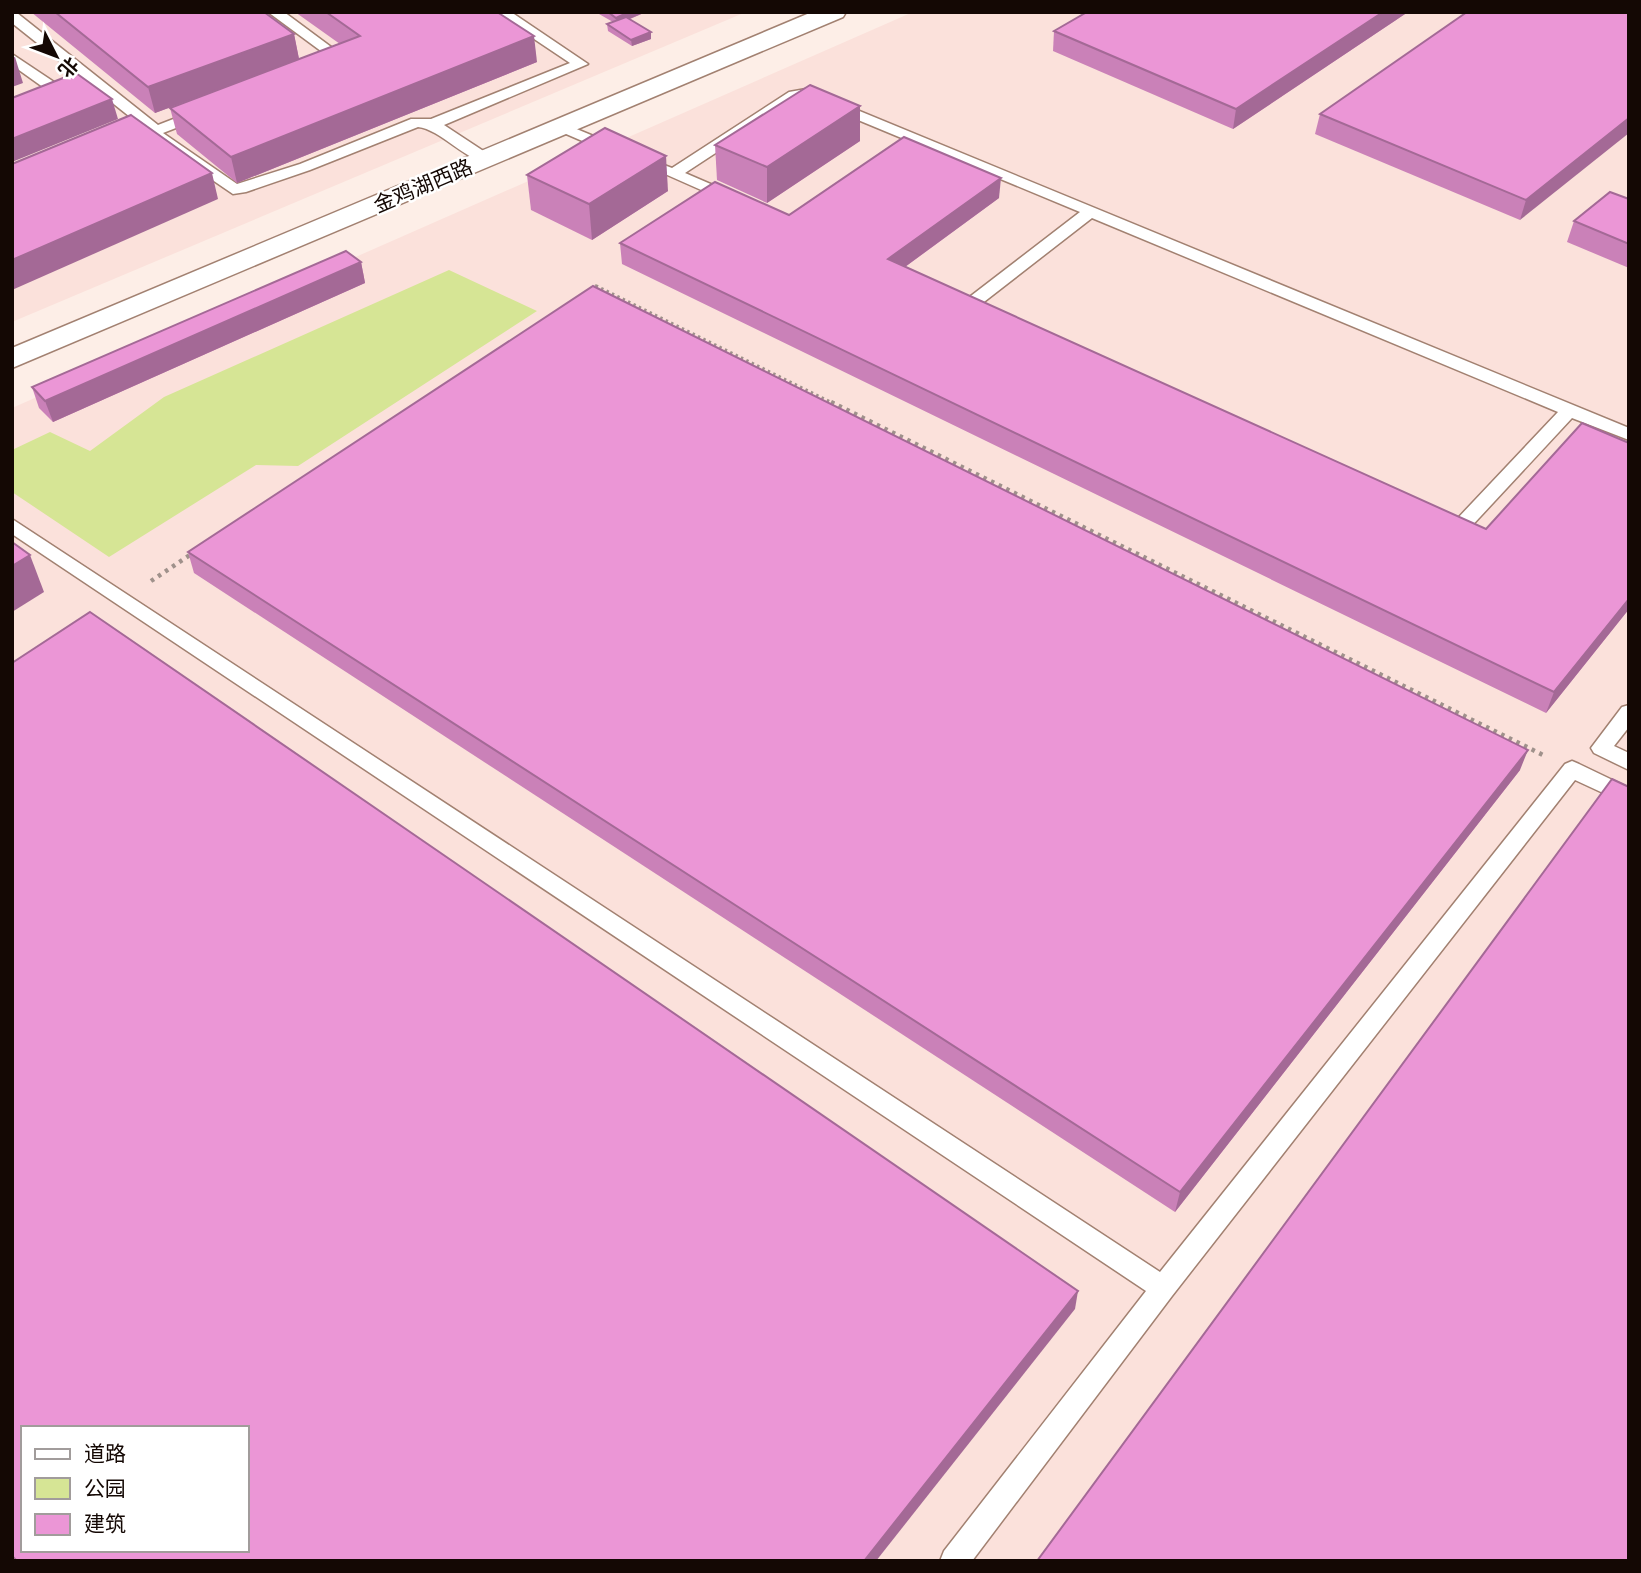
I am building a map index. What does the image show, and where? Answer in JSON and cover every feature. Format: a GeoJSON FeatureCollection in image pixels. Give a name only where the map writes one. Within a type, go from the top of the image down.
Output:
{"type":"FeatureCollection","features":[{"type":"Feature","properties":{"kind":"street","name":"金鸡湖西路"},"geometry":{"type":"LineString","coordinates":[[12,359],[834,12]]}},
{"type":"Feature","properties":{"kind":"lane"},"geometry":{"type":"LineString","coordinates":[[275,12],[339,58],[314,68]]}},
{"type":"Feature","properties":{"kind":"lane"},"geometry":{"type":"LineString","coordinates":[[433,124],[581,64],[501,12]]}},
{"type":"Feature","properties":{"kind":"lane"},"geometry":{"type":"LineString","coordinates":[[12,16],[156,131],[162,141],[233,189],[241,189],[305,167],[416,122],[433,124],[486,159]]}},
{"type":"Feature","properties":{"kind":"lane"},"geometry":{"type":"LineString","coordinates":[[12,58],[52,86],[32,95]]}},
{"type":"Feature","properties":{"kind":"lane"},"geometry":{"type":"LineString","coordinates":[[673,174],[794,94],[806,93],[903,141],[1090,212],[1629,435]]}},
{"type":"Feature","properties":{"kind":"lane"},"geometry":{"type":"LineString","coordinates":[[156,131],[217,107]]}},
{"type":"Feature","properties":{"kind":"lane"},"geometry":{"type":"LineString","coordinates":[[562,127],[624,153]]}},
{"type":"Feature","properties":{"kind":"lane"},"geometry":{"type":"LineString","coordinates":[[649,164],[748,205]]}},
{"type":"Feature","properties":{"kind":"lane"},"geometry":{"type":"LineString","coordinates":[[1006,323],[968,306],[1090,212]]}},
{"type":"Feature","properties":{"kind":"lane"},"geometry":{"type":"LineString","coordinates":[[1422,510],[1460,527],[1570,410]]}},
{"type":"Feature","properties":{"kind":"lane"},"geometry":{"type":"LineString","coordinates":[[12,525],[1163,1288]]}},
{"type":"Feature","properties":{"kind":"lane"},"geometry":{"type":"LineString","coordinates":[[1629,712],[1601,748],[1629,762]]}},
{"type":"Feature","properties":{"kind":"lane"},"geometry":{"type":"LineString","coordinates":[[954,1561],[1163,1288],[1572,769],[1629,797]]}},
{"type":"Feature","properties":{"kind":"path"},"geometry":{"type":"LineString","coordinates":[[585,294],[596,286],[1572,769]]}},
{"type":"Feature","properties":{"kind":"path"},"geometry":{"type":"LineString","coordinates":[[124,599],[205,546]]}},
{"type":"Feature","properties":{"kind":"shaded area"},"geometry":{"type":"Polygon","coordinates":[[[12,12],[746,12],[12,322],[12,12]]]}},
{"type":"Feature","properties":{"kind":"shaded area"},"geometry":{"type":"Polygon","coordinates":[[[913,12],[1629,12],[1629,1561],[12,1561],[12,408],[913,12]]]}},
{"type":"Feature","properties":{"kind":"green space"},"geometry":{"type":"Polygon","coordinates":[[[449,270],[537,311],[298,466],[256,465],[109,557],[12,492],[12,450],[50,432],[90,451],[164,397],[449,270]]]}},
{"type":"Feature","properties":{"kind":"building"},"geometry":{"type":"Polygon","coordinates":[[[55,12],[264,12],[294,34],[148,87],[55,12]]]}},
{"type":"Feature","properties":{"kind":"building"},"geometry":{"type":"Polygon","coordinates":[[[326,12],[497,12],[534,36],[231,157],[170,108],[360,36],[326,12]]]}},
{"type":"Feature","properties":{"kind":"building"},"geometry":{"type":"Polygon","coordinates":[[[608,12],[629,12],[616,18],[608,12]]]}},
{"type":"Feature","properties":{"kind":"building"},"geometry":{"type":"Polygon","coordinates":[[[1087,12],[1383,12],[1236,109],[1054,31],[1087,12]]]}},
{"type":"Feature","properties":{"kind":"building"},"geometry":{"type":"Polygon","coordinates":[[[1467,12],[1629,12],[1629,118],[1526,200],[1320,114],[1467,12]]]}},
{"type":"Feature","properties":{"kind":"building"},"geometry":{"type":"Polygon","coordinates":[[[626,17],[651,32],[631,40],[607,24],[626,17]]]}},
{"type":"Feature","properties":{"kind":"building"},"geometry":{"type":"Polygon","coordinates":[[[76,73],[112,99],[12,139],[12,98],[76,73]]]}},
{"type":"Feature","properties":{"kind":"building"},"geometry":{"type":"Polygon","coordinates":[[[810,85],[860,106],[767,167],[715,145],[810,85]]]}},
{"type":"Feature","properties":{"kind":"building"},"geometry":{"type":"Polygon","coordinates":[[[131,115],[212,173],[12,260],[12,164],[131,115]]]}},
{"type":"Feature","properties":{"kind":"building"},"geometry":{"type":"Polygon","coordinates":[[[605,128],[666,156],[589,204],[527,175],[605,128]]]}},
{"type":"Feature","properties":{"kind":"building"},"geometry":{"type":"Polygon","coordinates":[[[904,137],[1001,178],[888,259],[1486,529],[1582,423],[1629,443],[1629,599],[1554,692],[620,243],[715,182],[789,215],[904,137]]]}},
{"type":"Feature","properties":{"kind":"building"},"geometry":{"type":"Polygon","coordinates":[[[1610,192],[1629,199],[1629,244],[1574,221],[1610,192]]]}},
{"type":"Feature","properties":{"kind":"building"},"geometry":{"type":"Polygon","coordinates":[[[346,251],[361,262],[45,401],[32,387],[346,251]]]}},
{"type":"Feature","properties":{"kind":"building"},"geometry":{"type":"Polygon","coordinates":[[[593,286],[1528,750],[1180,1192],[188,552],[593,286]]]}},
{"type":"Feature","properties":{"kind":"building"},"geometry":{"type":"Polygon","coordinates":[[[12,542],[30,555],[12,566],[12,542]]]}},
{"type":"Feature","properties":{"kind":"building"},"geometry":{"type":"Polygon","coordinates":[[[90,612],[1078,1291],[864,1561],[17,1561],[12,1556],[12,663],[90,612]]]}},
{"type":"Feature","properties":{"kind":"building"},"geometry":{"type":"Polygon","coordinates":[[[1612,779],[1629,787],[1629,1561],[1037,1561],[1612,779]]]}}]}
